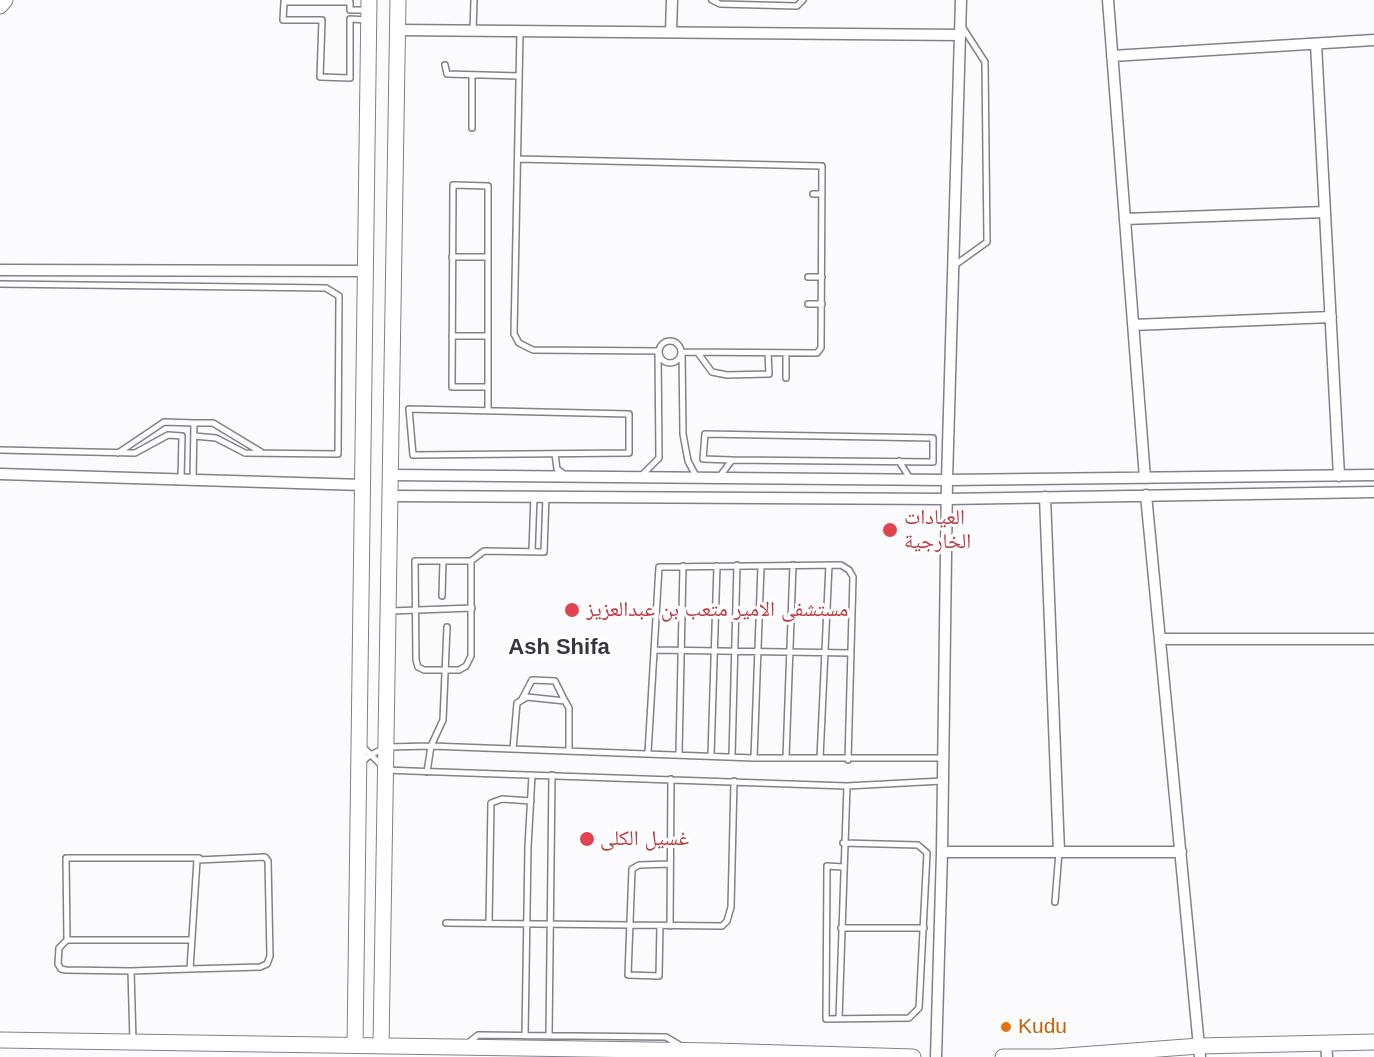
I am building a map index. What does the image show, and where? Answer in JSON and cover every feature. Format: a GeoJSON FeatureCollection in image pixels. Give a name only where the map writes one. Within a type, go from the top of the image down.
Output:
{"type":"FeatureCollection","features":[{"type":"Feature","properties":{"kind":"street"},"geometry":{"type":"LineString","coordinates":[[0,6],[5,0]]}},
{"type":"Feature","properties":{"kind":"street"},"geometry":{"type":"LineString","coordinates":[[381,1046],[392,496],[398,0]]}},
{"type":"Feature","properties":{"kind":"street"},"geometry":{"type":"LineString","coordinates":[[671,32],[672,0]]}},
{"type":"Feature","properties":{"kind":"street"},"geometry":{"type":"LineString","coordinates":[[936,1057],[942,852],[947,480],[962,0]]}},
{"type":"Feature","properties":{"kind":"street"},"geometry":{"type":"LineString","coordinates":[[1108,0],[1145,478]]}},
{"type":"Feature","properties":{"kind":"street"},"geometry":{"type":"LineString","coordinates":[[355,1045],[364,754],[361,609],[369,10]]}},
{"type":"Feature","properties":{"kind":"street"},"geometry":{"type":"LineString","coordinates":[[398,30],[671,32],[961,30]]}},
{"type":"Feature","properties":{"kind":"street"},"geometry":{"type":"LineString","coordinates":[[1112,56],[1374,40]]}},
{"type":"Feature","properties":{"kind":"street"},"geometry":{"type":"LineString","coordinates":[[1316,44],[1339,476]]}},
{"type":"Feature","properties":{"kind":"street"},"geometry":{"type":"LineString","coordinates":[[1125,219],[1325,212]]}},
{"type":"Feature","properties":{"kind":"street"},"geometry":{"type":"LineString","coordinates":[[0,270],[366,271]]}},
{"type":"Feature","properties":{"kind":"street"},"geometry":{"type":"LineString","coordinates":[[1133,325],[1330,317]]}},
{"type":"Feature","properties":{"kind":"street"},"geometry":{"type":"LineString","coordinates":[[0,474],[363,485]]}},
{"type":"Feature","properties":{"kind":"street"},"geometry":{"type":"LineString","coordinates":[[392,475],[698,478],[720,476],[911,480],[1374,475]]}},
{"type":"Feature","properties":{"kind":"street"},"geometry":{"type":"LineString","coordinates":[[540,476],[540,496]]}},
{"type":"Feature","properties":{"kind":"street"},"geometry":{"type":"LineString","coordinates":[[392,496],[947,499],[1374,492]]}},
{"type":"Feature","properties":{"kind":"street"},"geometry":{"type":"LineString","coordinates":[[1146,495],[1199,1052]]}},
{"type":"Feature","properties":{"kind":"street"},"geometry":{"type":"LineString","coordinates":[[1045,497],[1059,852]]}},
{"type":"Feature","properties":{"kind":"street"},"geometry":{"type":"LineString","coordinates":[[361,609],[389,611]]}},
{"type":"Feature","properties":{"kind":"street"},"geometry":{"type":"LineString","coordinates":[[1160,639],[1374,639]]}},
{"type":"Feature","properties":{"kind":"street"},"geometry":{"type":"LineString","coordinates":[[942,852],[1181,852]]}},
{"type":"Feature","properties":{"kind":"street"},"geometry":{"type":"LineString","coordinates":[[0,1040],[913,1057]]}},
{"type":"Feature","properties":{"kind":"street"},"geometry":{"type":"LineString","coordinates":[[1004,1057],[1327,1050],[1374,1042]]}},
{"type":"Feature","properties":{"kind":"lane"},"geometry":{"type":"LineString","coordinates":[[473,31],[474,0]]}},
{"type":"Feature","properties":{"kind":"lane"},"geometry":{"type":"LineString","coordinates":[[712,0],[720,4],[797,6],[803,0]]}},
{"type":"Feature","properties":{"kind":"lane"},"geometry":{"type":"LineString","coordinates":[[284,2],[350,3],[350,10],[369,10],[350,19],[350,78],[320,77],[322,20],[283,20],[284,2]]}},
{"type":"Feature","properties":{"kind":"lane"},"geometry":{"type":"LineString","coordinates":[[953,266],[987,242],[985,62],[961,30]]}},
{"type":"Feature","properties":{"kind":"lane"},"geometry":{"type":"LineString","coordinates":[[520,31],[514,334],[519,343],[533,350],[658,351]]}},
{"type":"Feature","properties":{"kind":"lane"},"geometry":{"type":"LineString","coordinates":[[445,65],[447,75],[519,76]]}},
{"type":"Feature","properties":{"kind":"lane"},"geometry":{"type":"LineString","coordinates":[[472,75],[472,128]]}},
{"type":"Feature","properties":{"kind":"lane"},"geometry":{"type":"LineString","coordinates":[[518,159],[822,166],[821,348],[817,352],[786,353],[681,352]]}},
{"type":"Feature","properties":{"kind":"lane"},"geometry":{"type":"LineString","coordinates":[[488,387],[452,387],[453,185],[488,186],[487,336],[488,387],[488,411]]}},
{"type":"Feature","properties":{"kind":"lane"},"geometry":{"type":"LineString","coordinates":[[813,194],[822,194]]}},
{"type":"Feature","properties":{"kind":"lane"},"geometry":{"type":"LineString","coordinates":[[813,223],[822,224]]}},
{"type":"Feature","properties":{"kind":"lane"},"geometry":{"type":"LineString","coordinates":[[452,257],[488,257]]}},
{"type":"Feature","properties":{"kind":"lane"},"geometry":{"type":"LineString","coordinates":[[808,277],[822,277]]}},
{"type":"Feature","properties":{"kind":"lane"},"geometry":{"type":"LineString","coordinates":[[0,284],[326,288],[339,296],[338,454],[245,453],[216,438],[194,436]]}},
{"type":"Feature","properties":{"kind":"lane"},"geometry":{"type":"LineString","coordinates":[[808,304],[822,304]]}},
{"type":"Feature","properties":{"kind":"lane"},"geometry":{"type":"LineString","coordinates":[[452,336],[487,336]]}},
{"type":"Feature","properties":{"kind":"lane"},"geometry":{"type":"LineString","coordinates":[[639,477],[650,470],[659,458],[658,351],[664,342],[671,340],[678,344],[681,352],[683,434],[688,461],[698,478]]}},
{"type":"Feature","properties":{"kind":"lane"},"geometry":{"type":"LineString","coordinates":[[658,351],[662,360],[669,363],[679,359],[681,352]]}},
{"type":"Feature","properties":{"kind":"lane"},"geometry":{"type":"LineString","coordinates":[[698,353],[712,372],[736,375],[769,374],[768,353]]}},
{"type":"Feature","properties":{"kind":"lane"},"geometry":{"type":"LineString","coordinates":[[786,353],[786,378]]}},
{"type":"Feature","properties":{"kind":"lane"},"geometry":{"type":"LineString","coordinates":[[409,409],[488,411],[629,414],[628,453],[413,455],[409,409]]}},
{"type":"Feature","properties":{"kind":"lane"},"geometry":{"type":"LineString","coordinates":[[118,453],[164,422],[183,422],[213,423],[262,453]]}},
{"type":"Feature","properties":{"kind":"lane"},"geometry":{"type":"LineString","coordinates":[[181,479],[183,422]]}},
{"type":"Feature","properties":{"kind":"lane"},"geometry":{"type":"LineString","coordinates":[[193,480],[194,423]]}},
{"type":"Feature","properties":{"kind":"lane"},"geometry":{"type":"LineString","coordinates":[[705,434],[933,438],[933,462],[732,460],[703,459],[705,434]]}},
{"type":"Feature","properties":{"kind":"lane"},"geometry":{"type":"LineString","coordinates":[[0,450],[135,453],[168,435],[182,436]]}},
{"type":"Feature","properties":{"kind":"lane"},"geometry":{"type":"LineString","coordinates":[[555,454],[557,469],[568,477]]}},
{"type":"Feature","properties":{"kind":"lane"},"geometry":{"type":"LineString","coordinates":[[720,476],[732,460]]}},
{"type":"Feature","properties":{"kind":"lane"},"geometry":{"type":"LineString","coordinates":[[899,461],[911,480]]}},
{"type":"Feature","properties":{"kind":"lane"},"geometry":{"type":"LineString","coordinates":[[532,551],[540,496]]}},
{"type":"Feature","properties":{"kind":"lane"},"geometry":{"type":"LineString","coordinates":[[471,561],[471,656],[466,666],[459,670],[424,670],[418,667],[415,561],[471,561],[484,551],[544,552],[546,549],[540,496]]}},
{"type":"Feature","properties":{"kind":"lane"},"geometry":{"type":"LineString","coordinates":[[442,596],[443,561]]}},
{"type":"Feature","properties":{"kind":"lane"},"geometry":{"type":"LineString","coordinates":[[786,757],[793,565]]}},
{"type":"Feature","properties":{"kind":"lane"},"geometry":{"type":"LineString","coordinates":[[820,758],[829,565]]}},
{"type":"Feature","properties":{"kind":"lane"},"geometry":{"type":"LineString","coordinates":[[648,753],[658,570],[662,566],[841,565],[854,577],[849,760]]}},
{"type":"Feature","properties":{"kind":"lane"},"geometry":{"type":"LineString","coordinates":[[679,753],[683,566]]}},
{"type":"Feature","properties":{"kind":"lane"},"geometry":{"type":"LineString","coordinates":[[711,755],[717,566]]}},
{"type":"Feature","properties":{"kind":"lane"},"geometry":{"type":"LineString","coordinates":[[732,756],[737,566]]}},
{"type":"Feature","properties":{"kind":"lane"},"geometry":{"type":"LineString","coordinates":[[754,758],[761,566]]}},
{"type":"Feature","properties":{"kind":"lane"},"geometry":{"type":"LineString","coordinates":[[389,611],[472,608]]}},
{"type":"Feature","properties":{"kind":"lane"},"geometry":{"type":"LineString","coordinates":[[427,772],[431,746],[443,720],[447,627]]}},
{"type":"Feature","properties":{"kind":"lane"},"geometry":{"type":"LineString","coordinates":[[654,650],[851,653]]}},
{"type":"Feature","properties":{"kind":"lane"},"geometry":{"type":"LineString","coordinates":[[513,749],[515,710],[532,680],[555,681],[569,708],[569,750]]}},
{"type":"Feature","properties":{"kind":"lane"},"geometry":{"type":"LineString","coordinates":[[522,699],[527,697],[565,701]]}},
{"type":"Feature","properties":{"kind":"lane"},"geometry":{"type":"LineString","coordinates":[[364,754],[387,747],[431,746],[679,753],[754,758],[849,760],[943,758]]}},
{"type":"Feature","properties":{"kind":"lane"},"geometry":{"type":"LineString","coordinates":[[364,754],[386,770],[427,772],[847,786],[942,781]]}},
{"type":"Feature","properties":{"kind":"lane"},"geometry":{"type":"LineString","coordinates":[[525,1036],[532,775]]}},
{"type":"Feature","properties":{"kind":"lane"},"geometry":{"type":"LineString","coordinates":[[549,1036],[552,775]]}},
{"type":"Feature","properties":{"kind":"lane"},"geometry":{"type":"LineString","coordinates":[[670,926],[671,779]]}},
{"type":"Feature","properties":{"kind":"lane"},"geometry":{"type":"LineString","coordinates":[[446,923],[722,926],[727,921],[731,907],[735,781]]}},
{"type":"Feature","properties":{"kind":"lane"},"geometry":{"type":"LineString","coordinates":[[839,1018],[843,843],[847,786]]}},
{"type":"Feature","properties":{"kind":"lane"},"geometry":{"type":"LineString","coordinates":[[489,923],[491,803],[502,799],[531,801]]}},
{"type":"Feature","properties":{"kind":"lane"},"geometry":{"type":"LineString","coordinates":[[843,843],[918,845],[925,848],[927,853],[919,1008],[909,1017],[826,1019],[827,866],[843,867]]}},
{"type":"Feature","properties":{"kind":"lane"},"geometry":{"type":"LineString","coordinates":[[1055,902],[1059,852]]}},
{"type":"Feature","properties":{"kind":"lane"},"geometry":{"type":"LineString","coordinates":[[67,940],[66,858],[265,857],[268,861],[270,956],[267,964],[260,967],[131,971],[61,969],[58,964],[58,948],[67,940],[192,940]]}},
{"type":"Feature","properties":{"kind":"lane"},"geometry":{"type":"LineString","coordinates":[[190,969],[196,864],[199,858]]}},
{"type":"Feature","properties":{"kind":"lane"},"geometry":{"type":"LineString","coordinates":[[660,926],[659,976],[628,975],[632,869],[639,865],[670,864]]}},
{"type":"Feature","properties":{"kind":"lane"},"geometry":{"type":"LineString","coordinates":[[841,928],[924,928]]}},
{"type":"Feature","properties":{"kind":"lane"},"geometry":{"type":"LineString","coordinates":[[131,971],[133,1042]]}},
{"type":"Feature","properties":{"kind":"lane"},"geometry":{"type":"LineString","coordinates":[[462,1048],[478,1035],[666,1037],[687,1051]]}},
{"type":"Feature","properties":{"kind":"place","name":"العيادات الخارجية"},"geometry":{"type":"Point","coordinates":[890,530]}},
{"type":"Feature","properties":{"kind":"place","name":"مستشفى الامير متعب بن عبدالعزيز"},"geometry":{"type":"Point","coordinates":[572,610]}},
{"type":"Feature","properties":{"kind":"place","name":"غسيل الكلى"},"geometry":{"type":"Point","coordinates":[587,839]}},
{"type":"Feature","properties":{"kind":"place","name":"Kudu"},"geometry":{"type":"Point","coordinates":[1006,1027]}},
{"type":"Feature","properties":{"kind":"district","name":"Ash Shifa"},"geometry":{"type":"Point","coordinates":[559,648]}}]}
